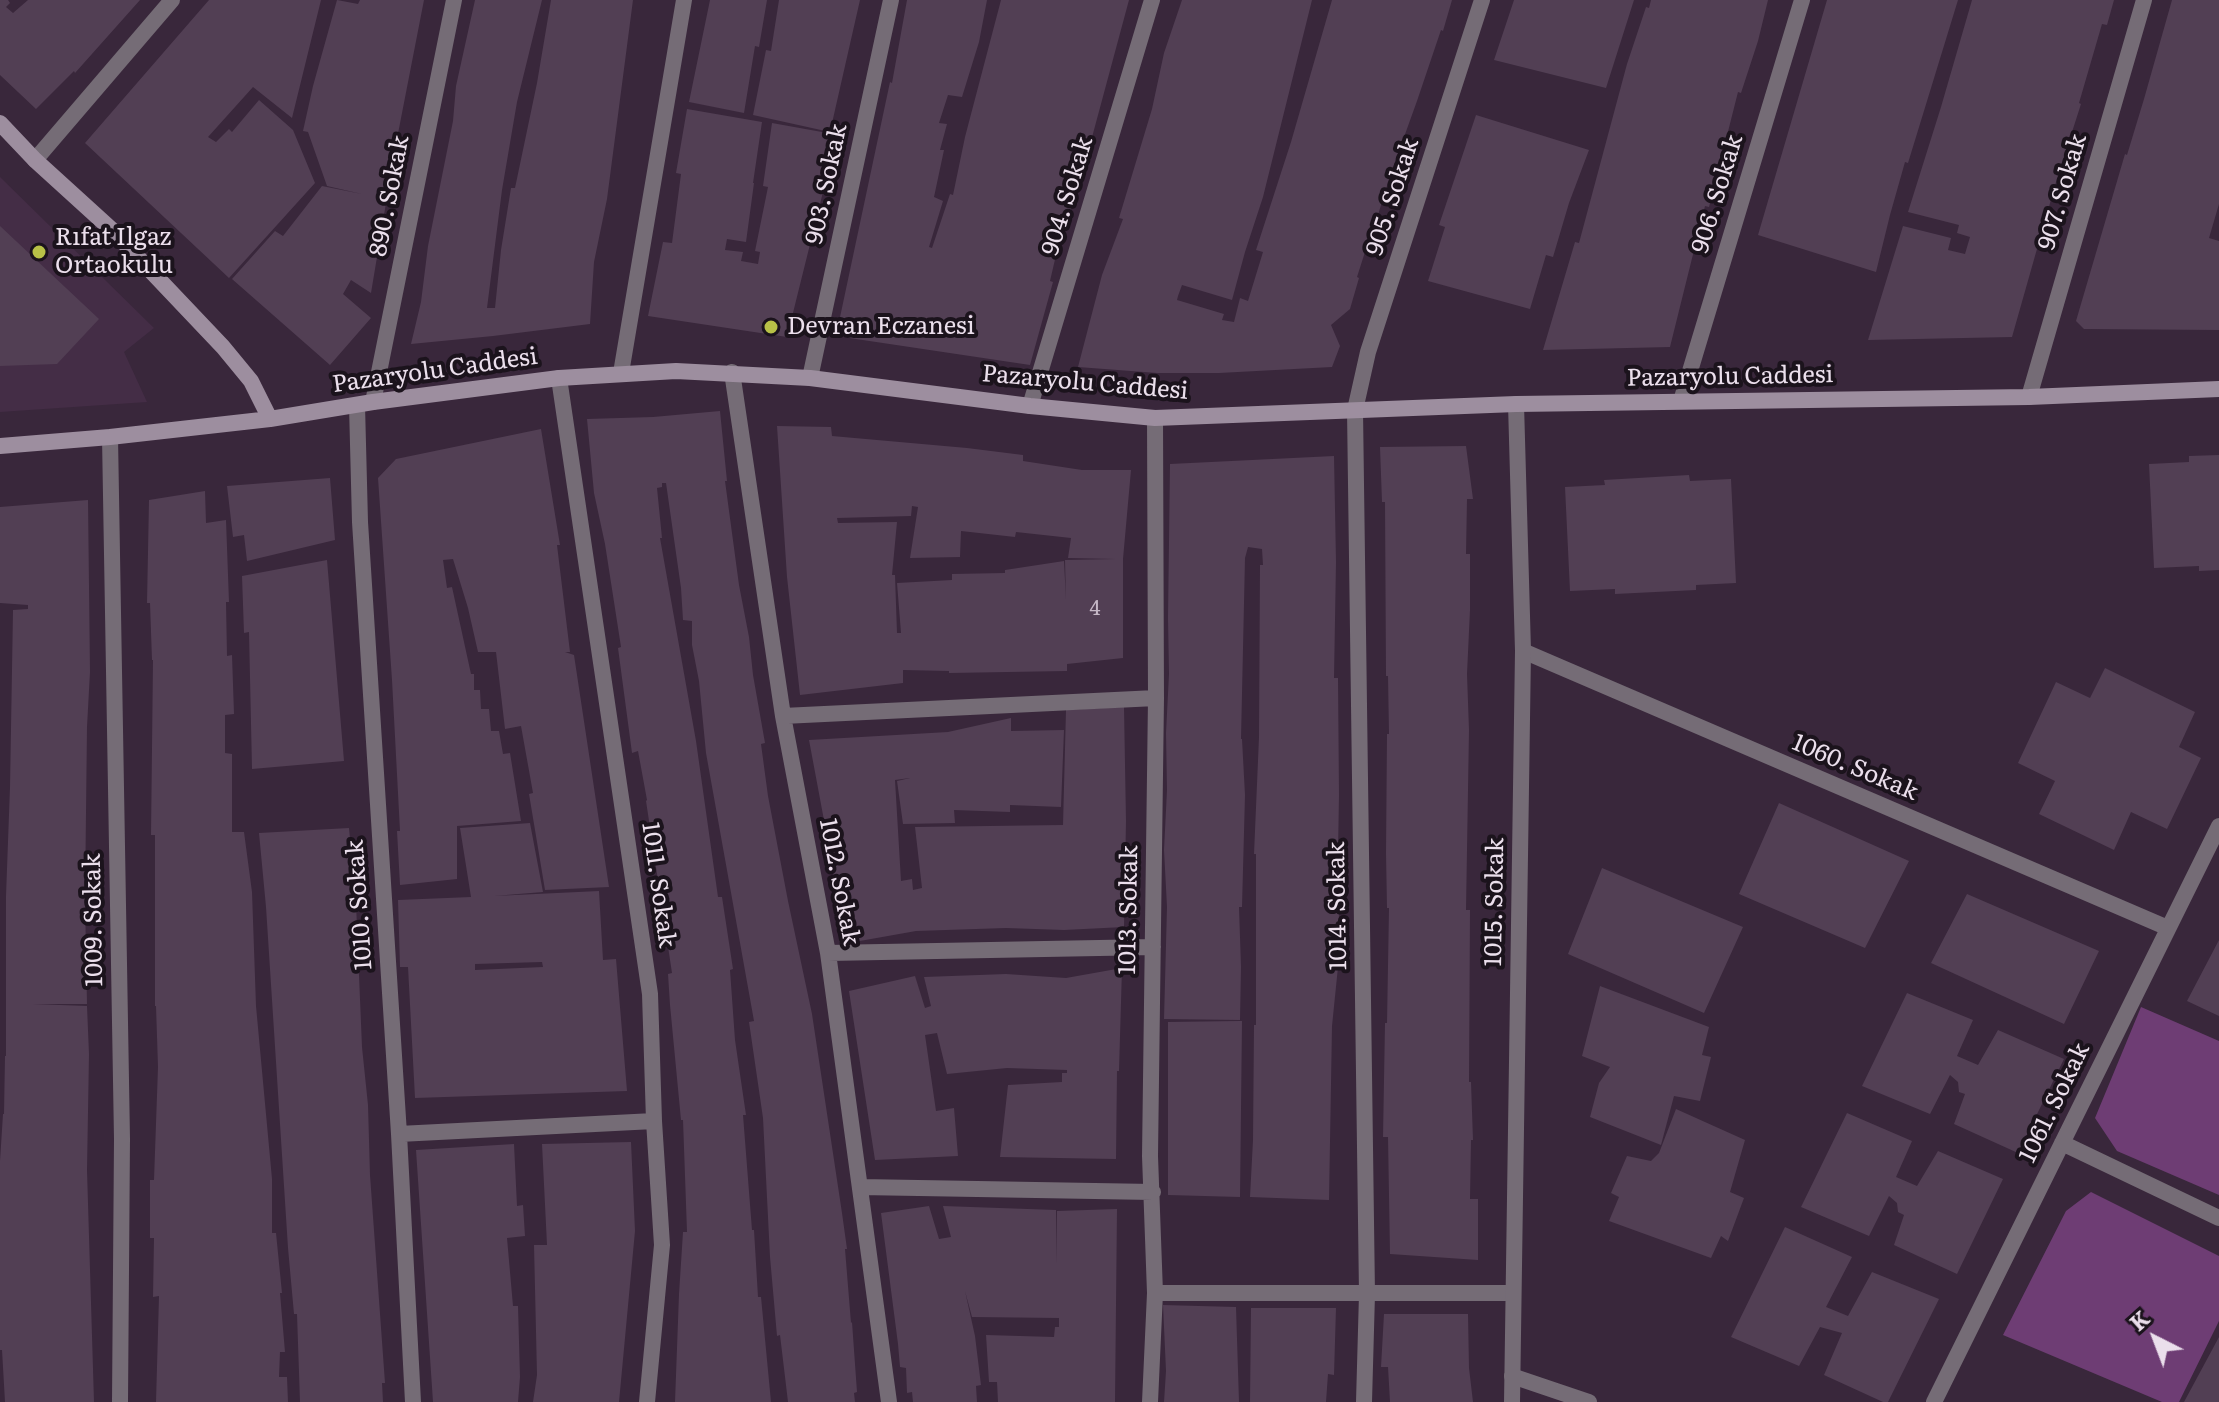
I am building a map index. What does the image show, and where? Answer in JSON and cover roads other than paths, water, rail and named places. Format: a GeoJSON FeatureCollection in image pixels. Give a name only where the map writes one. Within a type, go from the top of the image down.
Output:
{"type":"FeatureCollection","features":[{"type":"Feature","properties":{"kind":"main road"},"geometry":{"type":"LineString","coordinates":[[0,123],[35,160],[112,230],[223,347],[251,381],[270,419]]}},
{"type":"Feature","properties":{"kind":"main road","name":"Pazaryolu Caddesi"},"geometry":{"type":"LineString","coordinates":[[0,446],[270,419],[559,378],[676,371],[810,378],[1030,406],[1155,418],[1516,404],[2029,397],[2219,389]]}},
{"type":"Feature","properties":{"kind":"street"},"geometry":{"type":"LineString","coordinates":[[35,160],[172,0]]}},
{"type":"Feature","properties":{"kind":"street","name":"890. Sokak"},"geometry":{"type":"LineString","coordinates":[[365,404],[454,0]]}},
{"type":"Feature","properties":{"kind":"street"},"geometry":{"type":"LineString","coordinates":[[621,373],[684,0]]}},
{"type":"Feature","properties":{"kind":"street","name":"903. Sokak"},"geometry":{"type":"LineString","coordinates":[[810,378],[891,0]]}},
{"type":"Feature","properties":{"kind":"street","name":"904. Sokak"},"geometry":{"type":"LineString","coordinates":[[1030,406],[1152,0]]}},
{"type":"Feature","properties":{"kind":"street","name":"905. Sokak"},"geometry":{"type":"LineString","coordinates":[[1355,410],[1368,352],[1482,0]]}},
{"type":"Feature","properties":{"kind":"street","name":"906. Sokak"},"geometry":{"type":"LineString","coordinates":[[1681,401],[1802,0]]}},
{"type":"Feature","properties":{"kind":"street","name":"907. Sokak"},"geometry":{"type":"LineString","coordinates":[[2029,397],[2144,0]]}},
{"type":"Feature","properties":{"kind":"street","name":"1012. Sokak"},"geometry":{"type":"LineString","coordinates":[[732,372],[783,716],[828,953],[889,1402]]}},
{"type":"Feature","properties":{"kind":"street","name":"1011. Sokak"},"geometry":{"type":"LineString","coordinates":[[559,378],[650,994],[662,1245],[647,1402]]}},
{"type":"Feature","properties":{"kind":"street","name":"1010. Sokak"},"geometry":{"type":"LineString","coordinates":[[365,404],[360,522],[413,1402]]}},
{"type":"Feature","properties":{"kind":"street","name":"1015. Sokak"},"geometry":{"type":"LineString","coordinates":[[1512,1402],[1523,651],[1516,404]]}},
{"type":"Feature","properties":{"kind":"street","name":"1014. Sokak"},"geometry":{"type":"LineString","coordinates":[[1355,410],[1367,1294],[1364,1402]]}},
{"type":"Feature","properties":{"kind":"street","name":"1013. Sokak"},"geometry":{"type":"LineString","coordinates":[[1150,1402],[1155,1293],[1150,1156],[1156,698],[1155,418]]}},
{"type":"Feature","properties":{"kind":"street","name":"1009. Sokak"},"geometry":{"type":"LineString","coordinates":[[110,437],[122,1139],[120,1402]]}},
{"type":"Feature","properties":{"kind":"street","name":"1060. Sokak"},"geometry":{"type":"LineString","coordinates":[[1523,651],[2168,928]]}},
{"type":"Feature","properties":{"kind":"street"},"geometry":{"type":"LineString","coordinates":[[783,716],[1156,698]]}},
{"type":"Feature","properties":{"kind":"street","name":"1061. Sokak"},"geometry":{"type":"LineString","coordinates":[[1934,1402],[2219,826]]}},
{"type":"Feature","properties":{"kind":"street"},"geometry":{"type":"LineString","coordinates":[[828,953],[1153,947]]}},
{"type":"Feature","properties":{"kind":"street"},"geometry":{"type":"LineString","coordinates":[[399,1134],[654,1121]]}},
{"type":"Feature","properties":{"kind":"street"},"geometry":{"type":"LineString","coordinates":[[2062,1143],[2219,1218]]}},
{"type":"Feature","properties":{"kind":"street"},"geometry":{"type":"LineString","coordinates":[[860,1187],[1153,1192]]}},
{"type":"Feature","properties":{"kind":"street"},"geometry":{"type":"LineString","coordinates":[[1155,1293],[1513,1293]]}},
{"type":"Feature","properties":{"kind":"street"},"geometry":{"type":"LineString","coordinates":[[1512,1376],[1589,1402]]}},
{"type":"Feature","properties":{"kind":"place","name":"Rıfat Ilgaz Ortaokulu"},"geometry":{"type":"Point","coordinates":[39,252]}},
{"type":"Feature","properties":{"kind":"place","name":"Devran Eczanesi"},"geometry":{"type":"Point","coordinates":[771,327]}}]}
